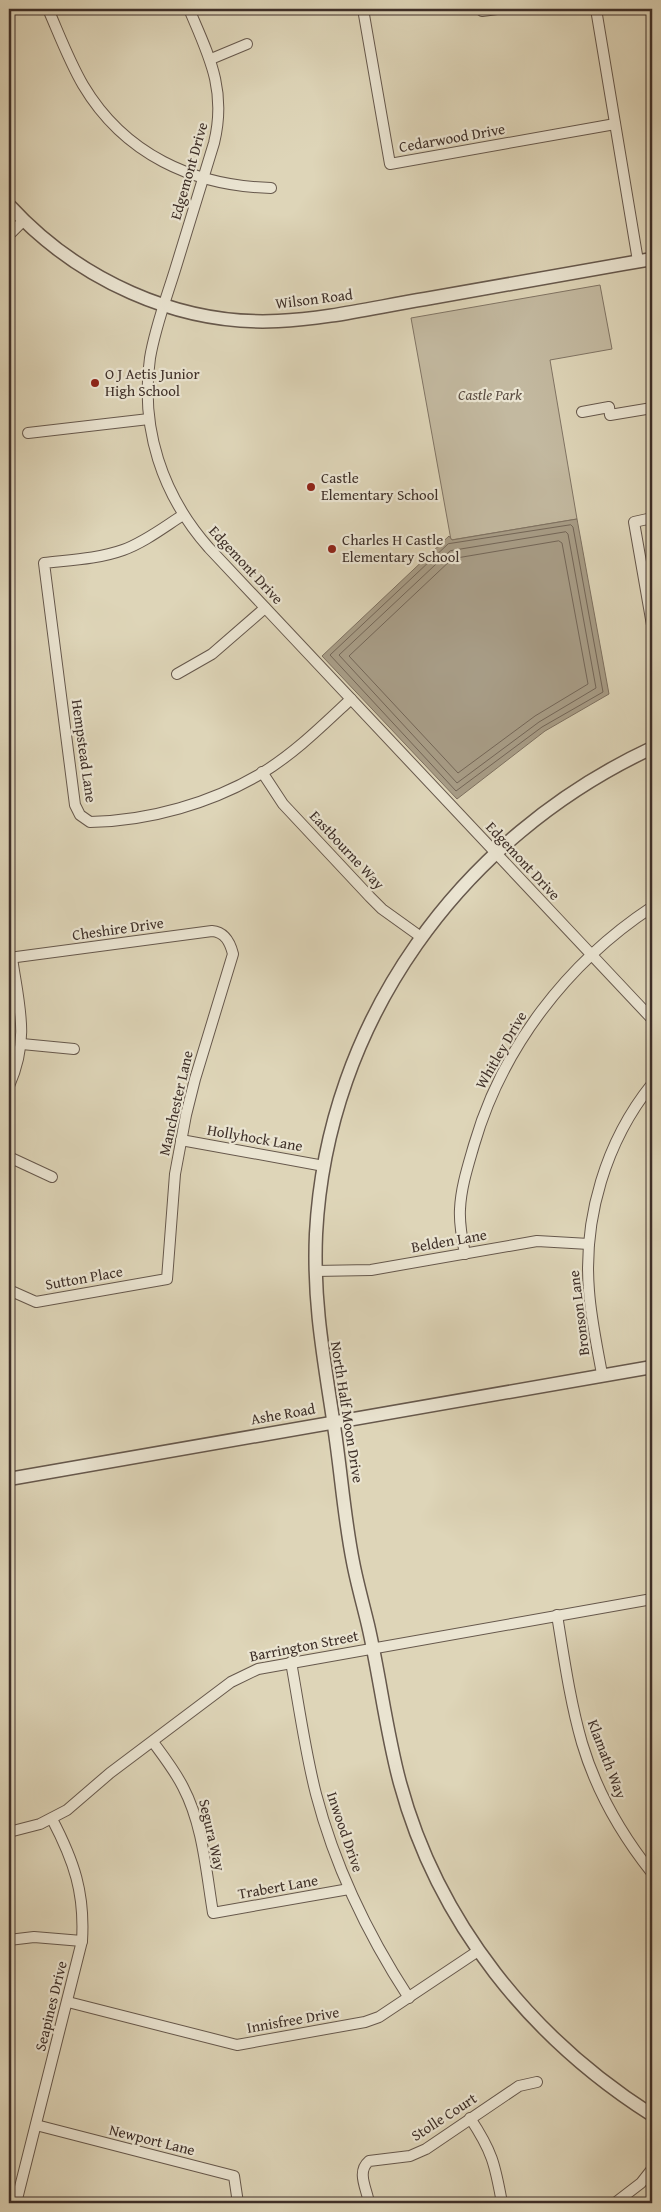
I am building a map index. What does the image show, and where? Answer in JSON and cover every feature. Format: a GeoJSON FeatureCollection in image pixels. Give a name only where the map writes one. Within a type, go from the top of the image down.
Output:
{"type":"FeatureCollection","features":[{"type":"Feature","properties":{"kind":"street"},"geometry":{"type":"LineString","coordinates":[[48,9],[83,86],[110,121],[140,148],[159,160],[203,179],[245,188],[271,188]]}},
{"type":"Feature","properties":{"kind":"street","name":"Edgemont Drive"},"geometry":{"type":"LineString","coordinates":[[189,9],[211,59],[218,84],[220,110],[218,128],[150,357],[149,419],[158,462],[168,487],[183,515],[204,542],[652,1019]]}},
{"type":"Feature","properties":{"kind":"street","name":"Cedarwood Drive"},"geometry":{"type":"LineString","coordinates":[[364,9],[390,164],[616,124]]}},
{"type":"Feature","properties":{"kind":"street"},"geometry":{"type":"LineString","coordinates":[[482,9],[482,11],[497,9]]}},
{"type":"Feature","properties":{"kind":"street"},"geometry":{"type":"LineString","coordinates":[[596,9],[638,261]]}},
{"type":"Feature","properties":{"kind":"street"},"geometry":{"type":"LineString","coordinates":[[211,59],[246,44]]}},
{"type":"Feature","properties":{"kind":"street","name":"Wilson Road"},"geometry":{"type":"LineString","coordinates":[[9,205],[23,221],[62,254],[92,274],[136,295],[164,305],[223,319],[279,321],[335,315],[652,259]]}},
{"type":"Feature","properties":{"kind":"street"},"geometry":{"type":"LineString","coordinates":[[9,235],[23,221]]}},
{"type":"Feature","properties":{"kind":"street"},"geometry":{"type":"LineString","coordinates":[[582,412],[609,407],[610,416],[652,408]]}},
{"type":"Feature","properties":{"kind":"street"},"geometry":{"type":"LineString","coordinates":[[28,433],[149,419]]}},
{"type":"Feature","properties":{"kind":"street","name":"Hempstead Lane"},"geometry":{"type":"LineString","coordinates":[[183,515],[141,542],[123,550],[106,555],[44,563],[77,810],[84,819],[90,822],[154,814],[204,800],[262,772],[303,742],[351,699]]}},
{"type":"Feature","properties":{"kind":"street"},"geometry":{"type":"LineString","coordinates":[[652,518],[634,522],[652,624]]}},
{"type":"Feature","properties":{"kind":"street"},"geometry":{"type":"LineString","coordinates":[[177,674],[212,654],[265,608]]}},
{"type":"Feature","properties":{"kind":"street","name":"North Half Moon Drive"},"geometry":{"type":"LineString","coordinates":[[652,748],[578,788],[545,811],[495,853],[465,883],[421,937],[394,980],[358,1051],[344,1089],[324,1166],[317,1221],[315,1271],[317,1319],[322,1358],[353,1561],[373,1648],[390,1744],[408,1810],[434,1874],[447,1900],[478,1951],[518,2002],[564,2049],[617,2092],[652,2115]]}},
{"type":"Feature","properties":{"kind":"street","name":"Eastbourne Way"},"geometry":{"type":"LineString","coordinates":[[262,772],[283,804],[370,897],[382,909],[421,937]]}},
{"type":"Feature","properties":{"kind":"street","name":"Whitley Drive"},"geometry":{"type":"LineString","coordinates":[[465,1254],[460,1224],[462,1190],[473,1147],[488,1104],[508,1063],[531,1025],[568,978],[614,935],[652,907]]}},
{"type":"Feature","properties":{"kind":"street","name":"Cheshire Drive"},"geometry":{"type":"LineString","coordinates":[[11,958],[212,931],[218,932],[228,940]]}},
{"type":"Feature","properties":{"kind":"street","name":"Manchester Lane"},"geometry":{"type":"LineString","coordinates":[[167,1279],[171,1211],[181,1140],[195,1078],[232,962],[233,954],[228,940]]}},
{"type":"Feature","properties":{"kind":"street"},"geometry":{"type":"LineString","coordinates":[[9,1086],[20,1057],[22,1044],[22,1031],[11,958]]}},
{"type":"Feature","properties":{"kind":"street"},"geometry":{"type":"LineString","coordinates":[[22,1044],[74,1049]]}},
{"type":"Feature","properties":{"kind":"street","name":"Bronson Lane"},"geometry":{"type":"LineString","coordinates":[[602,1374],[588,1290],[589,1244],[594,1208],[609,1158],[632,1112],[652,1084]]}},
{"type":"Feature","properties":{"kind":"street","name":"Hollyhock Lane"},"geometry":{"type":"LineString","coordinates":[[181,1140],[324,1166]]}},
{"type":"Feature","properties":{"kind":"street"},"geometry":{"type":"LineString","coordinates":[[9,1157],[52,1177]]}},
{"type":"Feature","properties":{"kind":"street","name":"Belden Lane"},"geometry":{"type":"LineString","coordinates":[[315,1271],[371,1270],[538,1241],[589,1244]]}},
{"type":"Feature","properties":{"kind":"street","name":"Sutton Place"},"geometry":{"type":"LineString","coordinates":[[9,1290],[36,1302],[167,1279]]}},
{"type":"Feature","properties":{"kind":"street","name":"Ashe Road"},"geometry":{"type":"LineString","coordinates":[[9,1479],[602,1374],[652,1367]]}},
{"type":"Feature","properties":{"kind":"street","name":"Barrington Street"},"geometry":{"type":"LineString","coordinates":[[9,1832],[22,1830],[52,1819],[67,1810],[110,1774],[231,1682],[258,1669],[652,1598]]}},
{"type":"Feature","properties":{"kind":"street","name":"Klamath Way"},"geometry":{"type":"LineString","coordinates":[[557,1615],[574,1712],[594,1775],[621,1829],[652,1873]]}},
{"type":"Feature","properties":{"kind":"street","name":"Inwood Drive"},"geometry":{"type":"LineString","coordinates":[[291,1662],[316,1793],[325,1826],[349,1889],[379,1950],[409,1998]]}},
{"type":"Feature","properties":{"kind":"street","name":"Segura Way"},"geometry":{"type":"LineString","coordinates":[[153,1742],[173,1768],[191,1805],[198,1827],[213,1913]]}},
{"type":"Feature","properties":{"kind":"street","name":"Seapines Drive"},"geometry":{"type":"LineString","coordinates":[[16,2203],[82,1941],[83,1907],[80,1886],[69,1852],[52,1819]]}},
{"type":"Feature","properties":{"kind":"street","name":"Trabert Lane"},"geometry":{"type":"LineString","coordinates":[[213,1913],[349,1889]]}},
{"type":"Feature","properties":{"kind":"street"},"geometry":{"type":"LineString","coordinates":[[9,1940],[34,1937],[82,1941]]}},
{"type":"Feature","properties":{"kind":"street","name":"Innisfree Drive"},"geometry":{"type":"LineString","coordinates":[[68,2002],[236,2045],[365,2022],[379,2017],[478,1951]]}},
{"type":"Feature","properties":{"kind":"street","name":"Stolle Court"},"geometry":{"type":"LineString","coordinates":[[369,2203],[362,2173],[364,2165],[368,2161],[410,2156],[426,2150],[519,2086],[537,2082]]}},
{"type":"Feature","properties":{"kind":"street"},"geometry":{"type":"LineString","coordinates":[[470,2118],[492,2155],[502,2203]]}},
{"type":"Feature","properties":{"kind":"street","name":"Newport Lane"},"geometry":{"type":"LineString","coordinates":[[36,2125],[234,2176],[238,2203]]}},
{"type":"Feature","properties":{"kind":"street"},"geometry":{"type":"LineString","coordinates":[[615,2203],[629,2194],[652,2169]]}},
{"type":"Feature","properties":{"kind":"street"},"geometry":{"type":"LineString","coordinates":[[9,2187],[20,2190]]}},
{"type":"Feature","properties":{"kind":"green space","name":"Castle Park"},"geometry":{"type":"Polygon","coordinates":[[[600,285],[612,349],[550,360],[577,519],[451,540],[411,318],[600,285]]]}},
{"type":"Feature","properties":{"kind":"water"},"geometry":{"type":"Polygon","coordinates":[[[577,519],[609,694],[545,731],[457,799],[322,656],[449,536],[452,540],[577,519]]]}},
{"type":"Feature","properties":{"kind":"place","name":"O J Aetis Junior High School"},"geometry":{"type":"Point","coordinates":[95,383]}},
{"type":"Feature","properties":{"kind":"place","name":"Castle Elementary School"},"geometry":{"type":"Point","coordinates":[311,487]}},
{"type":"Feature","properties":{"kind":"place","name":"Charles H Castle Elementary School"},"geometry":{"type":"Point","coordinates":[332,549]}}]}
